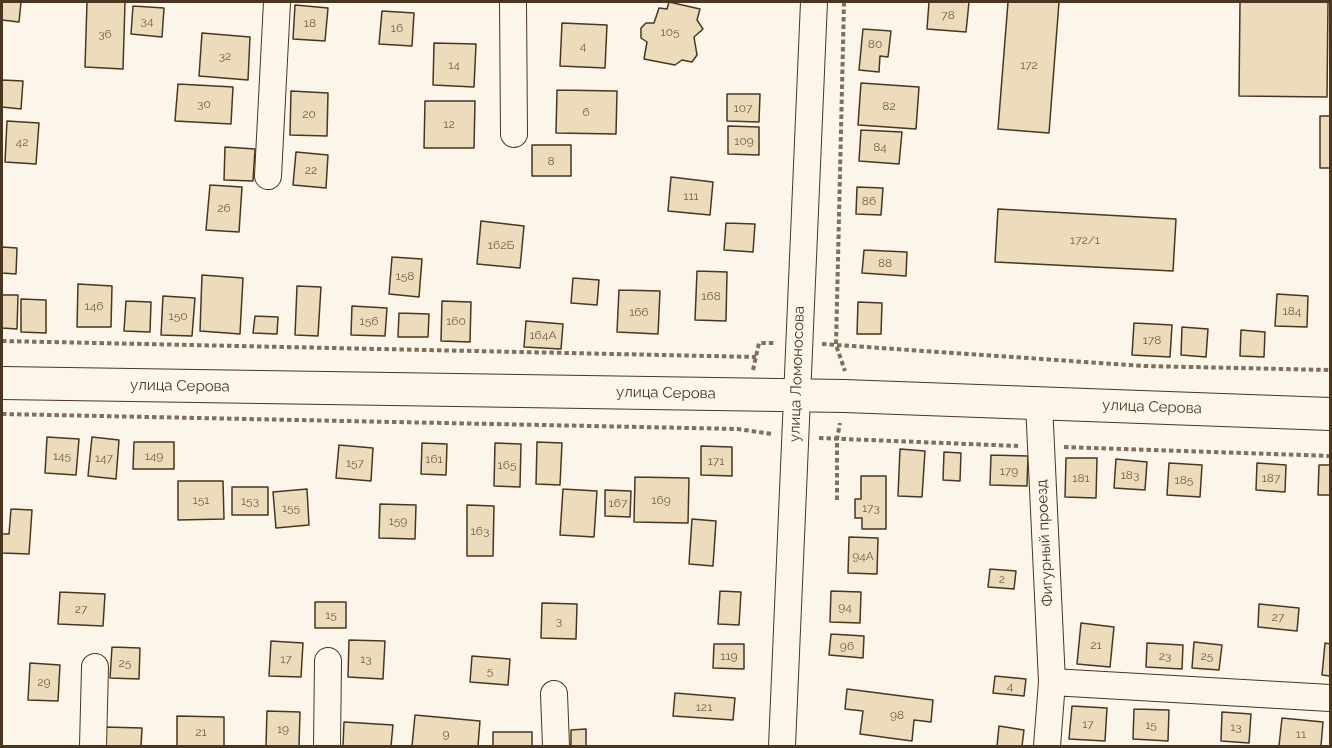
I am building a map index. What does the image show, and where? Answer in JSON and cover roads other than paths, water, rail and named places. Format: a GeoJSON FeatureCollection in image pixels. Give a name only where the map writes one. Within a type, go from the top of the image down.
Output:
{"type":"FeatureCollection","features":[{"type":"Feature","properties":{"kind":"main road","name":"улица Серова"},"geometry":{"type":"LineString","coordinates":[[2,383],[844,396],[1330,414]]}},
{"type":"Feature","properties":{"kind":"street"},"geometry":{"type":"LineString","coordinates":[[268,176],[277,2]]}},
{"type":"Feature","properties":{"kind":"street"},"geometry":{"type":"LineString","coordinates":[[513,2],[514,134]]}},
{"type":"Feature","properties":{"kind":"street","name":"улица Ломоносова"},"geometry":{"type":"LineString","coordinates":[[782,747],[814,2]]}},
{"type":"Feature","properties":{"kind":"street","name":"Фигурный проезд"},"geometry":{"type":"LineString","coordinates":[[1039,403],[1052,682],[1047,747]]}},
{"type":"Feature","properties":{"kind":"street"},"geometry":{"type":"LineString","coordinates":[[327,747],[328,661]]}},
{"type":"Feature","properties":{"kind":"street"},"geometry":{"type":"LineString","coordinates":[[93,747],[95,667]]}},
{"type":"Feature","properties":{"kind":"street"},"geometry":{"type":"LineString","coordinates":[[1052,682],[1330,698]]}},
{"type":"Feature","properties":{"kind":"street"},"geometry":{"type":"LineString","coordinates":[[554,694],[556,747]]}}]}
